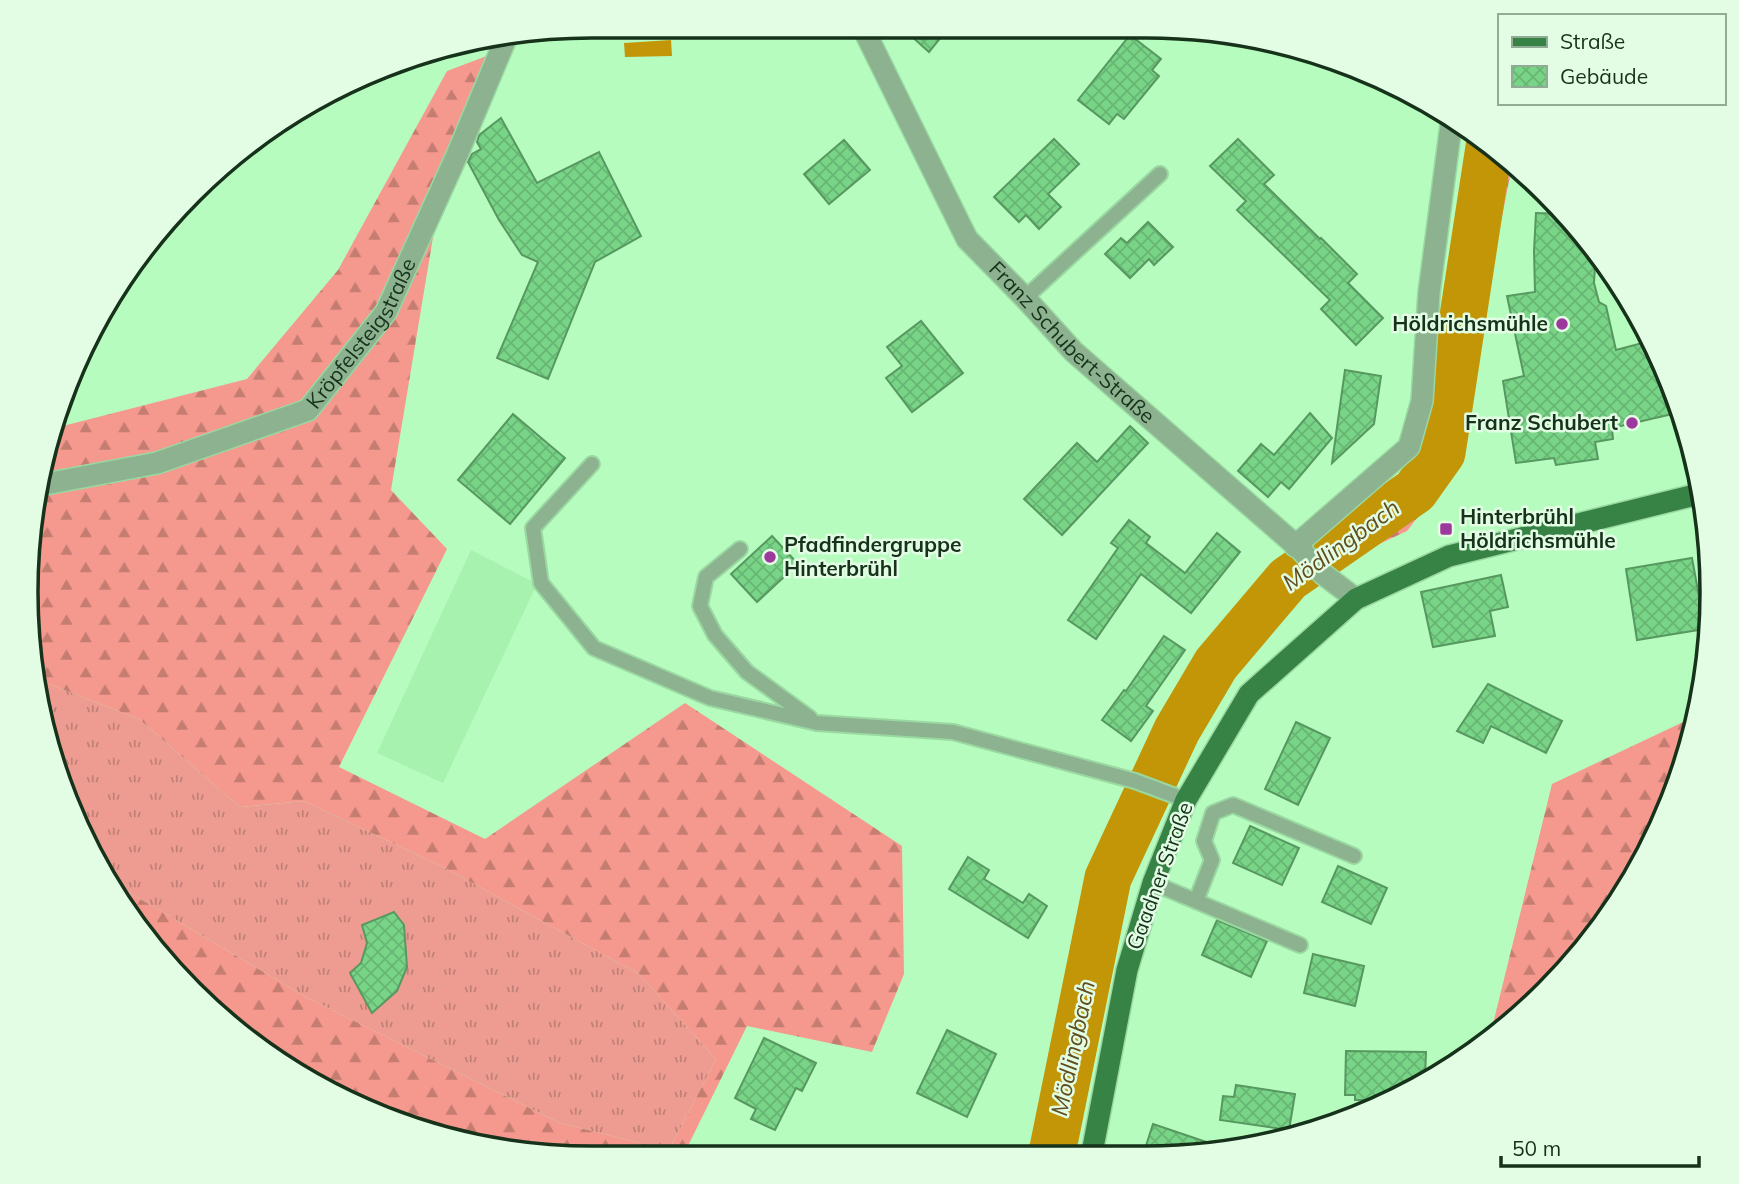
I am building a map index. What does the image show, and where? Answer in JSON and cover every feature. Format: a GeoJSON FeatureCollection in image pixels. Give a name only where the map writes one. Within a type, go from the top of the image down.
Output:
{"type":"FeatureCollection","features":[{"type":"Feature","properties":{"kind":"main road","name":"Gaadner Straße"},"geometry":{"type":"LineString","coordinates":[[1093,1146],[1127,970],[1153,883],[1186,800],[1249,694],[1356,599],[1449,556],[1692,496]]}},
{"type":"Feature","properties":{"kind":"street","name":"Franz Schubert-Straße"},"geometry":{"type":"LineString","coordinates":[[868,38],[967,239],[1074,352],[1298,548],[1323,574],[1356,599]]}},
{"type":"Feature","properties":{"kind":"street","name":"Kröpfelsteigstraße"},"geometry":{"type":"LineString","coordinates":[[49,483],[157,463],[308,410],[386,312],[503,46]]}},
{"type":"Feature","properties":{"kind":"street"},"geometry":{"type":"LineString","coordinates":[[1298,548],[1409,447],[1422,401],[1429,293],[1450,129]]}},
{"type":"Feature","properties":{"kind":"lane"},"geometry":{"type":"LineString","coordinates":[[1025,298],[1160,174]]}},
{"type":"Feature","properties":{"kind":"lane"},"geometry":{"type":"LineString","coordinates":[[592,464],[533,528],[541,583],[594,648],[710,698],[817,723],[953,732],[1135,781],[1186,800]]}},
{"type":"Feature","properties":{"kind":"lane"},"geometry":{"type":"LineString","coordinates":[[740,549],[706,577],[700,606],[715,635],[747,672],[817,723]]}},
{"type":"Feature","properties":{"kind":"lane"},"geometry":{"type":"LineString","coordinates":[[1196,901],[1212,860],[1204,841],[1213,813],[1233,805],[1354,856]]}},
{"type":"Feature","properties":{"kind":"lane"},"geometry":{"type":"LineString","coordinates":[[1153,883],[1300,945]]}},
{"type":"Feature","properties":{"kind":"shaded area"},"geometry":{"type":"Polygon","coordinates":[[[671,40],[672,56],[625,57],[624,43],[671,40]]]}},
{"type":"Feature","properties":{"kind":"shaded area"},"geometry":{"type":"Polygon","coordinates":[[[471,550],[537,584],[443,783],[377,753],[471,550]]]}},
{"type":"Feature","properties":{"kind":"green space"},"geometry":{"type":"Polygon","coordinates":[[[492,54],[447,153],[391,490],[447,549],[339,767],[485,839],[685,703],[902,846],[904,974],[872,1052],[747,1026],[688,1146],[671,1146],[716,1059],[639,974],[443,867],[304,801],[240,807],[139,719],[46,683],[38,592],[40,556],[49,484],[64,426],[247,379],[338,270],[447,71],[492,54]]]}},
{"type":"Feature","properties":{"kind":"green space"},"geometry":{"type":"Polygon","coordinates":[[[1470,143],[1510,175],[1473,369],[1462,460],[1407,531],[1343,561],[1320,543],[1377,504],[1433,438],[1429,395],[1470,143]]]}},
{"type":"Feature","properties":{"kind":"green space"},"geometry":{"type":"Polygon","coordinates":[[[46,683],[139,719],[240,807],[304,801],[443,867],[639,974],[716,1059],[671,1146],[653,1146],[560,1123],[304,996],[126,891],[81,804],[57,735],[46,683]]]}},
{"type":"Feature","properties":{"kind":"green space"},"geometry":{"type":"Polygon","coordinates":[[[1685,721],[1658,804],[1626,869],[1607,900],[1563,957],[1493,1024],[1552,784],[1685,721]]]}},
{"type":"Feature","properties":{"kind":"green space"},"geometry":{"type":"Polygon","coordinates":[[[126,891],[304,996],[560,1123],[653,1146],[556,1144],[484,1135],[414,1116],[347,1088],[284,1052],[227,1008],[176,957],[126,891]]]}},
{"type":"Feature","properties":{"kind":"building"},"geometry":{"type":"Polygon","coordinates":[[[913,38],[940,38],[929,52],[913,38]]]}},
{"type":"Feature","properties":{"kind":"building"},"geometry":{"type":"Polygon","coordinates":[[[1128,38],[1134,38],[1161,59],[1152,70],[1159,76],[1124,119],[1117,114],[1109,124],[1078,100],[1128,38]]]}},
{"type":"Feature","properties":{"kind":"building"},"geometry":{"type":"Polygon","coordinates":[[[501,118],[537,183],[599,152],[641,236],[595,262],[548,379],[497,358],[538,262],[522,255],[499,220],[468,162],[472,154],[481,149],[477,142],[479,135],[501,118]]]}},
{"type":"Feature","properties":{"kind":"building"},"geometry":{"type":"Polygon","coordinates":[[[1054,139],[1079,164],[1048,194],[1061,207],[1039,229],[1026,215],[1019,222],[994,197],[1054,139]]]}},
{"type":"Feature","properties":{"kind":"building"},"geometry":{"type":"Polygon","coordinates":[[[1238,139],[1274,175],[1264,184],[1357,274],[1348,283],[1383,318],[1356,345],[1321,309],[1330,300],[1237,210],[1246,201],[1210,166],[1238,139]]]}},
{"type":"Feature","properties":{"kind":"building"},"geometry":{"type":"Polygon","coordinates":[[[844,140],[870,170],[829,204],[804,174],[844,140]]]}},
{"type":"Feature","properties":{"kind":"building","name":"Höldrichsmühle"},"geometry":{"type":"Polygon","coordinates":[[[1536,213],[1550,213],[1595,267],[1594,283],[1599,302],[1606,306],[1616,350],[1641,343],[1671,414],[1612,428],[1613,439],[1595,442],[1598,459],[1556,465],[1554,458],[1516,463],[1503,381],[1524,376],[1507,296],[1535,292],[1536,213]]]}},
{"type":"Feature","properties":{"kind":"building"},"geometry":{"type":"Polygon","coordinates":[[[1148,222],[1173,247],[1154,265],[1149,259],[1130,278],[1105,254],[1121,238],[1127,243],[1148,222]]]}},
{"type":"Feature","properties":{"kind":"building"},"geometry":{"type":"Polygon","coordinates":[[[921,321],[963,373],[912,412],[886,378],[902,366],[887,347],[921,321]]]}},
{"type":"Feature","properties":{"kind":"building"},"geometry":{"type":"Polygon","coordinates":[[[1345,370],[1381,376],[1374,424],[1332,463],[1345,370]]]}},
{"type":"Feature","properties":{"kind":"building"},"geometry":{"type":"Polygon","coordinates":[[[1310,413],[1332,438],[1289,489],[1281,482],[1268,497],[1238,471],[1261,444],[1274,455],[1310,413]]]}},
{"type":"Feature","properties":{"kind":"building"},"geometry":{"type":"Polygon","coordinates":[[[513,414],[565,458],[510,524],[458,480],[513,414]]]}},
{"type":"Feature","properties":{"kind":"building"},"geometry":{"type":"Polygon","coordinates":[[[1130,426],[1148,443],[1062,535],[1024,499],[1077,443],[1097,462],[1130,426]]]}},
{"type":"Feature","properties":{"kind":"building"},"geometry":{"type":"Polygon","coordinates":[[[1129,520],[1150,537],[1146,543],[1185,573],[1217,533],[1240,552],[1191,613],[1141,574],[1096,639],[1068,620],[1118,548],[1111,543],[1129,520]]]}},
{"type":"Feature","properties":{"kind":"building","name":"Pfadfindergruppe Hinterbrühl"},"geometry":{"type":"Polygon","coordinates":[[[772,536],[798,564],[757,602],[731,574],[772,536]]]}},
{"type":"Feature","properties":{"kind":"building"},"geometry":{"type":"Polygon","coordinates":[[[1692,558],[1700,600],[1699,630],[1637,640],[1626,569],[1692,558]]]}},
{"type":"Feature","properties":{"kind":"building"},"geometry":{"type":"Polygon","coordinates":[[[1501,575],[1508,607],[1490,611],[1495,636],[1433,647],[1421,592],[1501,575]]]}},
{"type":"Feature","properties":{"kind":"building"},"geometry":{"type":"Polygon","coordinates":[[[1164,636],[1185,650],[1146,706],[1153,711],[1131,741],[1102,720],[1164,636]]]}},
{"type":"Feature","properties":{"kind":"building"},"geometry":{"type":"Polygon","coordinates":[[[1488,684],[1562,721],[1546,753],[1491,726],[1483,743],[1457,731],[1488,684]]]}},
{"type":"Feature","properties":{"kind":"building"},"geometry":{"type":"Polygon","coordinates":[[[1296,722],[1330,738],[1298,805],[1265,789],[1296,722]]]}},
{"type":"Feature","properties":{"kind":"building"},"geometry":{"type":"Polygon","coordinates":[[[1250,826],[1299,848],[1282,885],[1233,863],[1250,826]]]}},
{"type":"Feature","properties":{"kind":"building"},"geometry":{"type":"Polygon","coordinates":[[[968,857],[989,870],[984,879],[1023,903],[1029,894],[1047,906],[1028,938],[949,889],[968,857]]]}},
{"type":"Feature","properties":{"kind":"building"},"geometry":{"type":"Polygon","coordinates":[[[1338,866],[1387,888],[1371,924],[1322,902],[1338,866]]]}},
{"type":"Feature","properties":{"kind":"building"},"geometry":{"type":"Polygon","coordinates":[[[394,912],[404,925],[407,967],[397,991],[372,1013],[350,973],[361,963],[367,943],[362,925],[394,912]]]}},
{"type":"Feature","properties":{"kind":"building"},"geometry":{"type":"Polygon","coordinates":[[[1217,920],[1267,941],[1251,977],[1202,955],[1217,920]]]}},
{"type":"Feature","properties":{"kind":"building"},"geometry":{"type":"Polygon","coordinates":[[[1313,954],[1364,966],[1355,1006],[1304,993],[1313,954]]]}},
{"type":"Feature","properties":{"kind":"building"},"geometry":{"type":"Polygon","coordinates":[[[947,1030],[996,1054],[967,1117],[917,1093],[947,1030]]]}},
{"type":"Feature","properties":{"kind":"building"},"geometry":{"type":"Polygon","coordinates":[[[764,1038],[816,1063],[802,1091],[796,1088],[775,1130],[751,1119],[756,1109],[735,1098],[764,1038]]]}},
{"type":"Feature","properties":{"kind":"building"},"geometry":{"type":"Polygon","coordinates":[[[1346,1051],[1426,1052],[1425,1070],[1392,1088],[1366,1100],[1355,1100],[1355,1095],[1345,1095],[1346,1051]]]}},
{"type":"Feature","properties":{"kind":"building"},"geometry":{"type":"Polygon","coordinates":[[[1236,1085],[1295,1094],[1289,1127],[1282,1129],[1220,1120],[1223,1096],[1234,1097],[1236,1085]]]}},
{"type":"Feature","properties":{"kind":"building"},"geometry":{"type":"Polygon","coordinates":[[[1153,1124],[1206,1142],[1183,1144],[1146,1146],[1153,1124]]]}},
{"type":"Feature","properties":{"kind":"waterway","name":"Mödlingbach"},"geometry":{"type":"LineString","coordinates":[[1053,1146],[1108,878],[1177,730],[1216,664],[1288,579],[1415,491],[1442,453],[1488,156]]}},
{"type":"Feature","properties":{"kind":"place","name":"Höldrichsmühle"},"geometry":{"type":"Point","coordinates":[1562,324]}},
{"type":"Feature","properties":{"kind":"place","name":"Franz Schubert"},"geometry":{"type":"Point","coordinates":[1632,423]}},
{"type":"Feature","properties":{"kind":"place","name":"Hinterbrühl Höldrichsmühle"},"geometry":{"type":"Point","coordinates":[1446,529]}},
{"type":"Feature","properties":{"kind":"place","name":"Pfadfindergruppe Hinterbrühl"},"geometry":{"type":"Point","coordinates":[770,557]}}]}
